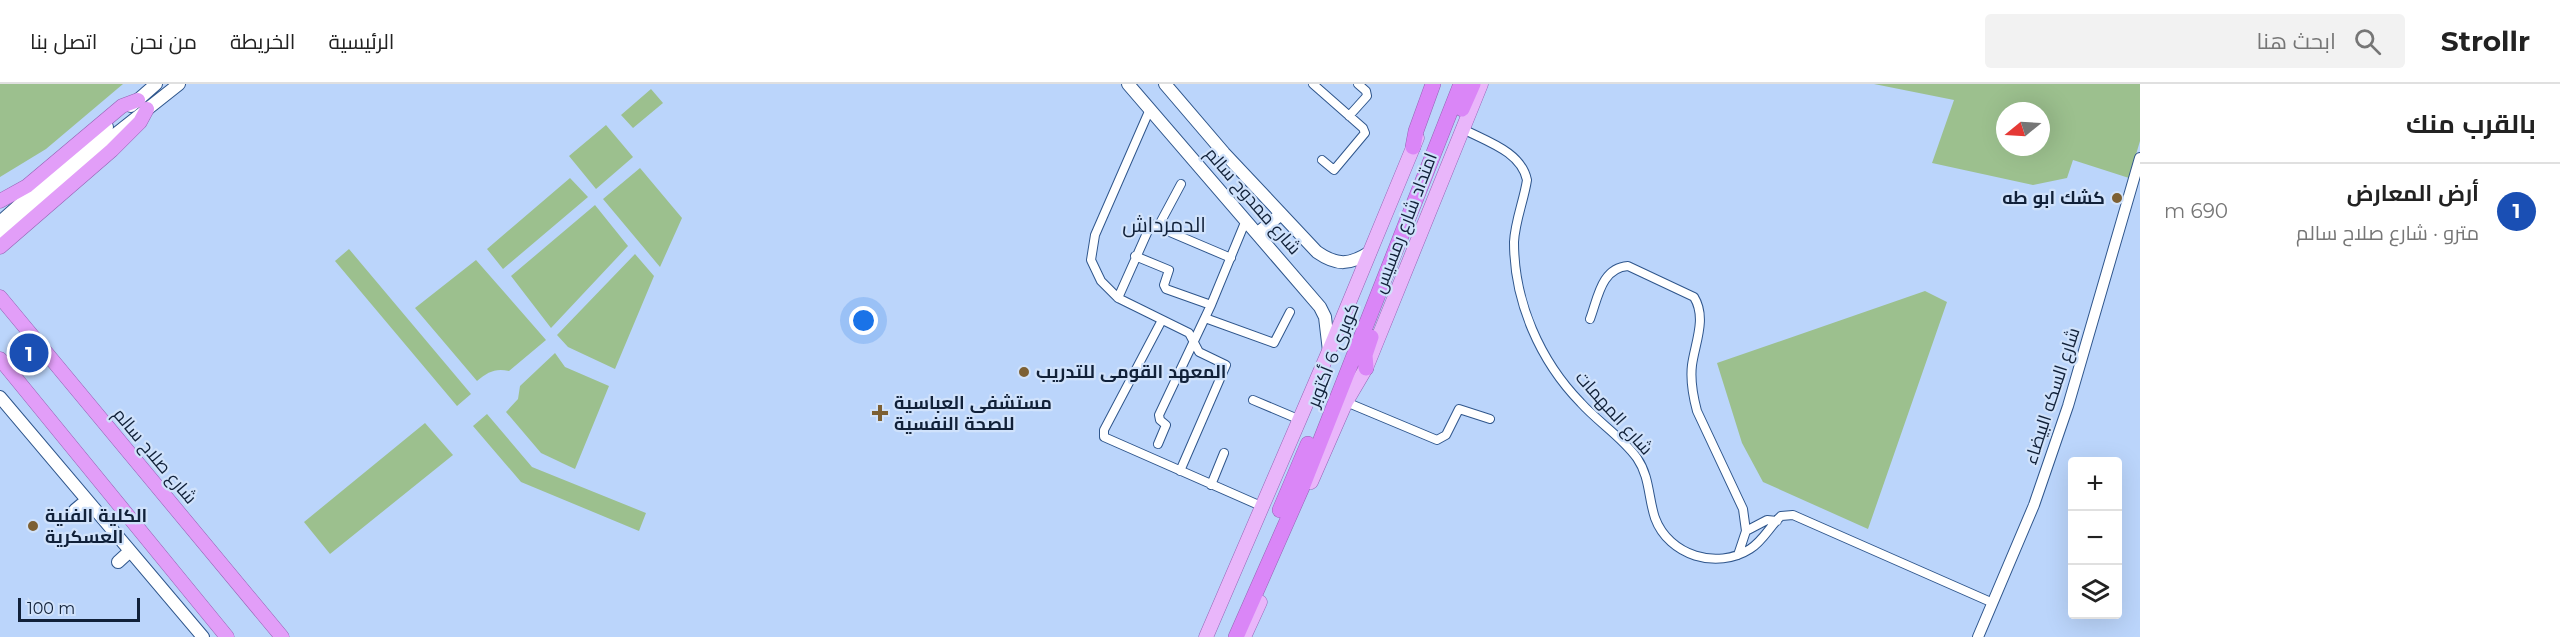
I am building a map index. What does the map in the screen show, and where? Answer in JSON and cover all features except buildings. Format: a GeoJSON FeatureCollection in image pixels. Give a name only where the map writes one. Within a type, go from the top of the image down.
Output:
{"type":"FeatureCollection","features":[{"type":"Feature","properties":{"kind":"highway"},"geometry":{"type":"LineString","coordinates":[[1413,147],[1424,106],[1433,84]]}},
{"type":"Feature","properties":{"kind":"highway","name":"كوبرى 6 أكتوبر"},"geometry":{"type":"LineString","coordinates":[[1225,637],[1293,479],[1450,84]]}},
{"type":"Feature","properties":{"kind":"highway","name":"كوبرى 6 أكتوبر"},"geometry":{"type":"LineString","coordinates":[[1236,637],[1303,485],[1461,84]]}},
{"type":"Feature","properties":{"kind":"highway"},"geometry":{"type":"LineString","coordinates":[[1366,368],[1366,348],[1473,84]]}},
{"type":"Feature","properties":{"kind":"highway"},"geometry":{"type":"LineString","coordinates":[[0,211],[116,111],[143,105],[140,122],[112,150],[1,241]]}},
{"type":"Feature","properties":{"kind":"highway"},"geometry":{"type":"LineString","coordinates":[[0,201],[27,186]]}},
{"type":"Feature","properties":{"kind":"highway","name":"شارع صلاح سالم"},"geometry":{"type":"LineString","coordinates":[[0,297],[282,637]]}},
{"type":"Feature","properties":{"kind":"highway"},"geometry":{"type":"LineString","coordinates":[[0,359],[227,637]]}},
{"type":"Feature","properties":{"kind":"main road"},"geometry":{"type":"LineString","coordinates":[[143,105],[156,84]]}},
{"type":"Feature","properties":{"kind":"main road"},"geometry":{"type":"LineString","coordinates":[[0,222],[143,105],[180,84]]}},
{"type":"Feature","properties":{"kind":"main road","name":"شارع ممدوح سالم"},"geometry":{"type":"LineString","coordinates":[[1128,84],[1320,307],[1325,317],[1329,351]]}},
{"type":"Feature","properties":{"kind":"main road","name":"شارع ممدوح سالم"},"geometry":{"type":"LineString","coordinates":[[1165,84],[1317,252],[1332,261],[1347,263],[1354,262],[1371,252]]}},
{"type":"Feature","properties":{"kind":"main road","name":"امتداد شارع رمسيس"},"geometry":{"type":"LineString","coordinates":[[1206,637],[1371,252],[1439,84]]}},
{"type":"Feature","properties":{"kind":"main road","name":"امتداد شارع رمسيس"},"geometry":{"type":"LineString","coordinates":[[1244,637],[1346,402],[1366,368],[1480,84]]}},
{"type":"Feature","properties":{"kind":"main road"},"geometry":{"type":"LineString","coordinates":[[1,241],[67,168]]}},
{"type":"Feature","properties":{"kind":"main road"},"geometry":{"type":"LineString","coordinates":[[1258,233],[1281,214]]}},
{"type":"Feature","properties":{"kind":"main road"},"geometry":{"type":"LineString","coordinates":[[0,397],[203,637]]}},
{"type":"Feature","properties":{"kind":"main road"},"geometry":{"type":"LineString","coordinates":[[75,510],[87,500]]}},
{"type":"Feature","properties":{"kind":"main road"},"geometry":{"type":"LineString","coordinates":[[118,562],[130,551]]}},
{"type":"Feature","properties":{"kind":"street"},"geometry":{"type":"LineString","coordinates":[[1313,84],[1365,130],[1365,136],[1334,170],[1322,160]]}},
{"type":"Feature","properties":{"kind":"street"},"geometry":{"type":"LineString","coordinates":[[1349,116],[1367,96],[1366,91],[1358,84]]}},
{"type":"Feature","properties":{"kind":"street"},"geometry":{"type":"LineString","coordinates":[[1150,110],[1092,249],[1091,260],[1096,273],[1107,289],[1118,298],[1189,333],[1199,352],[1227,366],[1180,471]]}},
{"type":"Feature","properties":{"kind":"street","name":"شارع المهمات"},"geometry":{"type":"LineString","coordinates":[[1461,128],[1511,155],[1525,170],[1527,180],[1514,242],[1520,292],[1536,340],[1548,361],[1581,404],[1635,456],[1646,476],[1655,519],[1666,537],[1682,550],[1701,558],[1722,559],[1738,555],[1759,542],[1777,520]]}},
{"type":"Feature","properties":{"kind":"street","name":"شارع السكه البيضاء"},"geometry":{"type":"LineString","coordinates":[[1977,637],[2034,505],[2068,406],[2136,184],[2140,158]]}},
{"type":"Feature","properties":{"kind":"street"},"geometry":{"type":"LineString","coordinates":[[1159,225],[1180,184]]}},
{"type":"Feature","properties":{"kind":"street"},"geometry":{"type":"LineString","coordinates":[[1158,444],[1166,424],[1160,420],[1159,415],[1211,305],[1246,220]]}},
{"type":"Feature","properties":{"kind":"street"},"geometry":{"type":"LineString","coordinates":[[1118,298],[1151,224],[1159,225],[1231,258]]}},
{"type":"Feature","properties":{"kind":"street"},"geometry":{"type":"LineString","coordinates":[[1135,256],[1169,270],[1164,285],[1166,289],[1211,305]]}},
{"type":"Feature","properties":{"kind":"street"},"geometry":{"type":"LineString","coordinates":[[1590,319],[1605,279],[1612,271],[1622,266],[1628,266],[1694,297],[1700,319],[1692,366],[1693,397],[1697,411],[1743,509],[1746,531],[1738,555]]}},
{"type":"Feature","properties":{"kind":"street"},"geometry":{"type":"LineString","coordinates":[[1205,318],[1272,343],[1276,342],[1290,312]]}},
{"type":"Feature","properties":{"kind":"street"},"geometry":{"type":"LineString","coordinates":[[1162,320],[1103,433],[1106,439],[1261,506]]}},
{"type":"Feature","properties":{"kind":"street"},"geometry":{"type":"LineString","coordinates":[[1253,400],[1298,419]]}},
{"type":"Feature","properties":{"kind":"street"},"geometry":{"type":"LineString","coordinates":[[1346,402],[1437,440],[1444,439],[1459,409],[1490,419]]}},
{"type":"Feature","properties":{"kind":"street"},"geometry":{"type":"LineString","coordinates":[[1211,485],[1224,453]]}},
{"type":"Feature","properties":{"kind":"street"},"geometry":{"type":"LineString","coordinates":[[1746,531],[1767,520],[1777,520],[1781,516],[1793,514],[1993,603]]}},
{"type":"Feature","properties":{"kind":"green space"},"geometry":{"type":"Polygon","coordinates":[[[0,84],[123,84],[46,149],[0,177],[0,84]]]}},
{"type":"Feature","properties":{"kind":"green space"},"geometry":{"type":"Polygon","coordinates":[[[1874,84],[2140,84],[2140,141],[2129,178],[2073,160],[2067,178],[2033,185],[1932,163],[1954,100],[1874,84]]]}},
{"type":"Feature","properties":{"kind":"green space"},"geometry":{"type":"Polygon","coordinates":[[[651,89],[663,103],[633,128],[621,115],[651,89]]]}},
{"type":"Feature","properties":{"kind":"green space"},"geometry":{"type":"Polygon","coordinates":[[[606,125],[633,157],[596,189],[569,156],[606,125]]]}},
{"type":"Feature","properties":{"kind":"green space"},"geometry":{"type":"Polygon","coordinates":[[[640,168],[682,218],[660,267],[603,199],[640,168]]]}},
{"type":"Feature","properties":{"kind":"green space"},"geometry":{"type":"Polygon","coordinates":[[[570,178],[588,197],[503,269],[487,249],[570,178]]]}},
{"type":"Feature","properties":{"kind":"green space"},"geometry":{"type":"Polygon","coordinates":[[[595,205],[628,246],[551,328],[511,276],[595,205]]]}},
{"type":"Feature","properties":{"kind":"green space"},"geometry":{"type":"Polygon","coordinates":[[[349,249],[471,394],[457,406],[335,261],[349,249]]]}},
{"type":"Feature","properties":{"kind":"green space"},"geometry":{"type":"Polygon","coordinates":[[[635,254],[654,276],[615,369],[568,347],[557,335],[635,254]]]}},
{"type":"Feature","properties":{"kind":"green space"},"geometry":{"type":"Polygon","coordinates":[[[476,260],[546,340],[509,371],[492,372],[477,381],[415,308],[476,260]]]}},
{"type":"Feature","properties":{"kind":"green space"},"geometry":{"type":"Polygon","coordinates":[[[1925,291],[1947,302],[1868,529],[1763,482],[1742,443],[1717,363],[1925,291]]]}},
{"type":"Feature","properties":{"kind":"green space"},"geometry":{"type":"Polygon","coordinates":[[[555,353],[565,367],[609,386],[575,469],[541,453],[506,412],[518,399],[520,386],[555,353]]]}},
{"type":"Feature","properties":{"kind":"green space"},"geometry":{"type":"Polygon","coordinates":[[[487,414],[532,467],[646,513],[639,531],[521,482],[473,426],[487,414]]]}},
{"type":"Feature","properties":{"kind":"green space"},"geometry":{"type":"Polygon","coordinates":[[[425,423],[453,455],[330,554],[304,522],[425,423]]]}},
{"type":"Feature","properties":{"kind":"place","name":"كشك ابو طه"},"geometry":{"type":"Point","coordinates":[2117,198]}},
{"type":"Feature","properties":{"kind":"place","name":"أرض المعارض"},"geometry":{"type":"Point","coordinates":[29,353]}},
{"type":"Feature","properties":{"kind":"place","name":"المعهد القومى للتدريب"},"geometry":{"type":"Point","coordinates":[1024,372]}},
{"type":"Feature","properties":{"kind":"place","name":"مستشفى العباسية للصحة النفسية"},"geometry":{"type":"Point","coordinates":[880,413]}},
{"type":"Feature","properties":{"kind":"place","name":"الكلية الفنية العسكرية"},"geometry":{"type":"Point","coordinates":[33,526]}},
{"type":"Feature","properties":{"kind":"district","name":"الدمرداش"},"geometry":{"type":"Point","coordinates":[1164,224]}}]}
